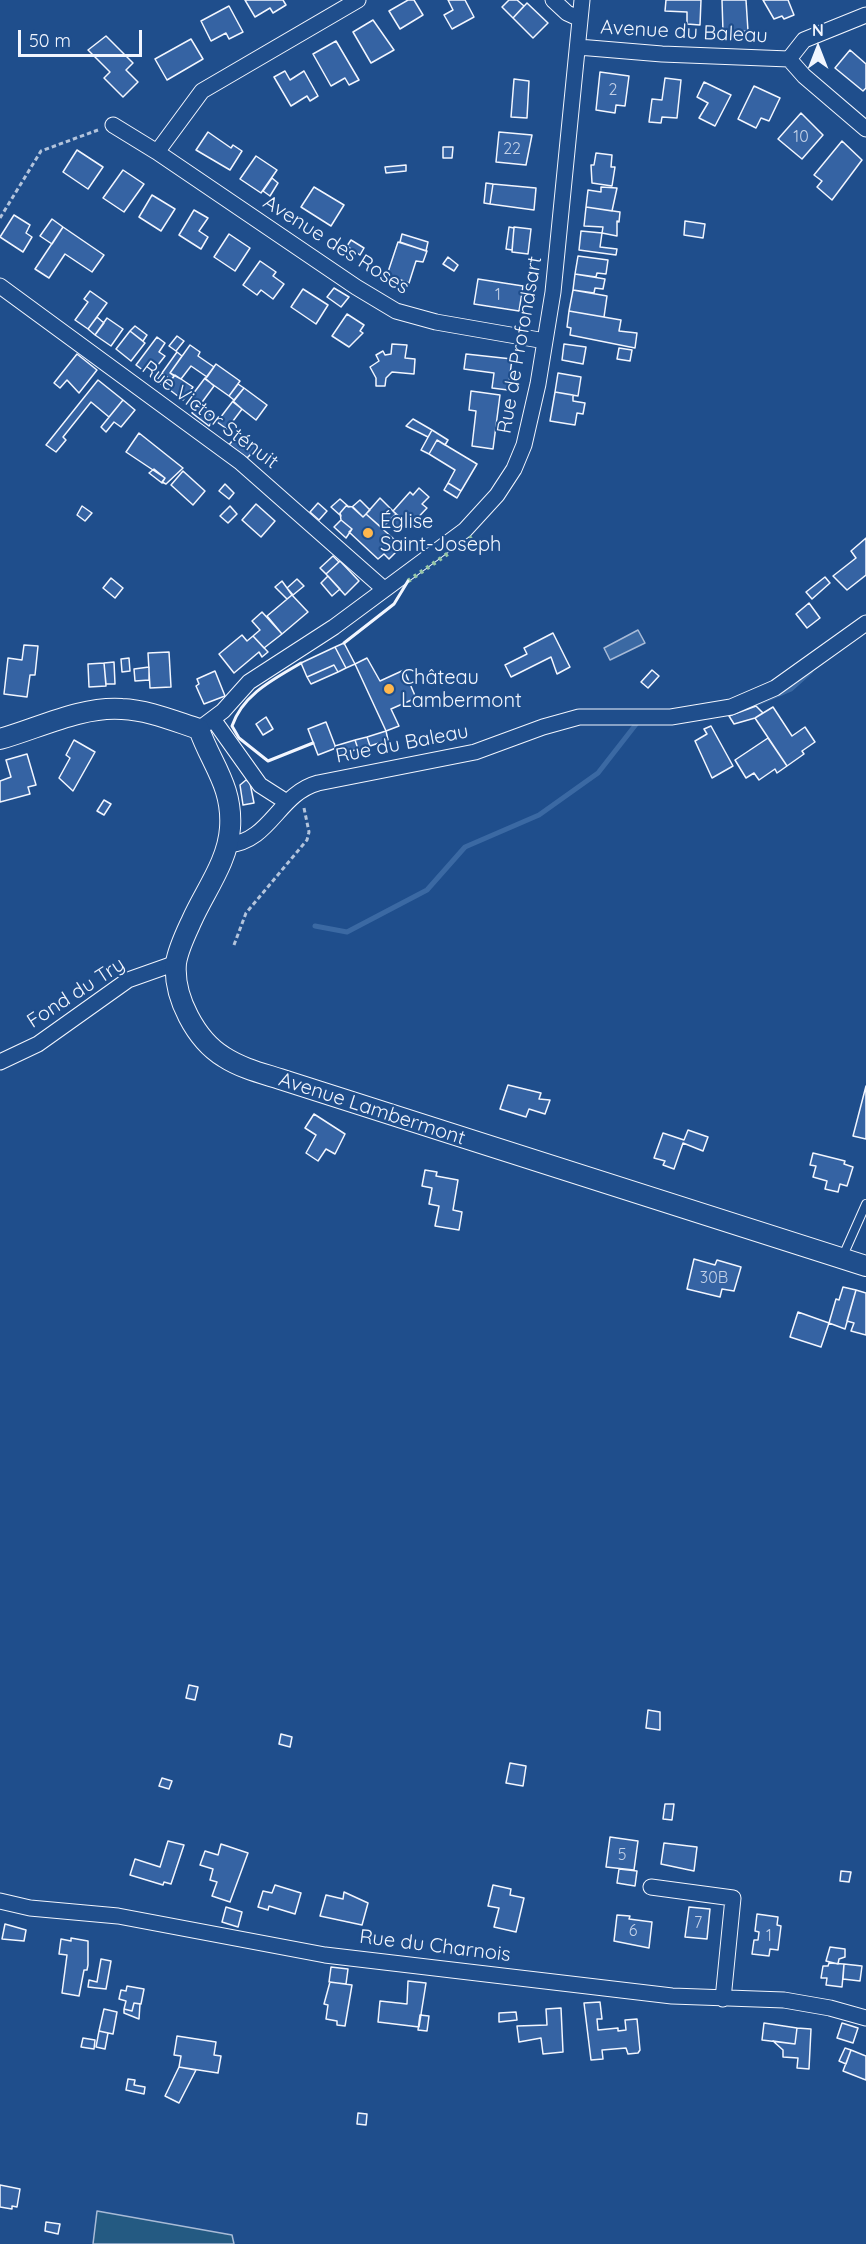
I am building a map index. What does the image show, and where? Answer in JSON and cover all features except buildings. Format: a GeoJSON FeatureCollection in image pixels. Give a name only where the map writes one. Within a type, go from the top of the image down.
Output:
{"type":"FeatureCollection","features":[{"type":"Feature","properties":{"kind":"street"},"geometry":{"type":"LineString","coordinates":[[157,152],[202,91],[358,0]]}},
{"type":"Feature","properties":{"kind":"street"},"geometry":{"type":"LineString","coordinates":[[553,0],[567,13],[580,19]]}},
{"type":"Feature","properties":{"kind":"street","name":"Rue de Profondsart"},"geometry":{"type":"LineString","coordinates":[[206,724],[249,682],[334,627],[465,530],[497,495],[510,476],[526,436],[545,341],[562,220],[582,0]]}},
{"type":"Feature","properties":{"kind":"street","name":"Avenue du Baleau"},"geometry":{"type":"LineString","coordinates":[[789,58],[804,40],[866,15]]}},
{"type":"Feature","properties":{"kind":"street","name":"Avenue du Baleau"},"geometry":{"type":"LineString","coordinates":[[578,47],[719,57],[789,58],[804,75],[866,129]]}},
{"type":"Feature","properties":{"kind":"street","name":"Avenue des Roses"},"geometry":{"type":"LineString","coordinates":[[113,125],[396,311],[436,322],[545,341]]}},
{"type":"Feature","properties":{"kind":"street","name":"Rue Victor Sténuit"},"geometry":{"type":"LineString","coordinates":[[0,286],[240,462],[384,589]]}},
{"type":"Feature","properties":{"kind":"street","name":"Rue du Baleau"},"geometry":{"type":"LineString","coordinates":[[228,845],[241,844],[263,831],[289,798],[307,786],[328,780],[475,752],[543,727],[579,717],[671,717],[731,707],[775,688],[866,622]]}},
{"type":"Feature","properties":{"kind":"street"},"geometry":{"type":"LineString","coordinates":[[0,739],[89,712],[113,709],[141,711],[206,724],[271,795],[289,798]]}},
{"type":"Feature","properties":{"kind":"street","name":"Avenue Lambermont"},"geometry":{"type":"LineString","coordinates":[[206,724],[229,807],[228,845],[191,922],[176,963],[181,994],[192,1022],[211,1047],[236,1064],[866,1266]]}},
{"type":"Feature","properties":{"kind":"street","name":"Fond du Try"},"geometry":{"type":"LineString","coordinates":[[0,1062],[38,1044],[128,980],[176,963]]}},
{"type":"Feature","properties":{"kind":"street"},"geometry":{"type":"LineString","coordinates":[[651,1887],[733,1898],[723,1999]]}},
{"type":"Feature","properties":{"kind":"street","name":"Rue du Charnois"},"geometry":{"type":"LineString","coordinates":[[0,1901],[30,1908],[118,1916],[325,1955],[672,1996],[812,2004],[866,2018]]}},
{"type":"Feature","properties":{"kind":"lane"},"geometry":{"type":"LineString","coordinates":[[842,1258],[866,1204]]}},
{"type":"Feature","properties":{"kind":"path"},"geometry":{"type":"LineString","coordinates":[[0,218],[41,152],[113,125]]}},
{"type":"Feature","properties":{"kind":"path"},"geometry":{"type":"LineString","coordinates":[[234,945],[246,913],[307,840],[309,832],[304,808],[289,798]]}},
{"type":"Feature","properties":{"kind":"shaded area"},"geometry":{"type":"Polygon","coordinates":[[[638,630],[645,643],[610,660],[604,648],[638,630]]]}},
{"type":"Feature","properties":{"kind":"shaded area"},"geometry":{"type":"Polygon","coordinates":[[[97,2211],[232,2235],[234,2244],[93,2244],[97,2211]]]}},
{"type":"Feature","properties":{"kind":"waterway"},"geometry":{"type":"LineString","coordinates":[[739,711],[791,689],[811,671]]}},
{"type":"Feature","properties":{"kind":"waterway"},"geometry":{"type":"LineString","coordinates":[[315,926],[347,932],[427,890],[465,847],[539,815],[598,773],[637,723]]}},
{"type":"Feature","properties":{"kind":"hedge"},"geometry":{"type":"LineString","coordinates":[[408,581],[472,537]]}},
{"type":"Feature","properties":{"kind":"wall"},"geometry":{"type":"LineString","coordinates":[[344,643],[394,604],[408,581]]}},
{"type":"Feature","properties":{"kind":"wall"},"geometry":{"type":"LineString","coordinates":[[301,663],[260,688],[244,705],[232,726],[239,738],[268,761],[313,743]]}},
{"type":"Feature","properties":{"kind":"place","name":"Église Saint-Joseph"},"geometry":{"type":"Point","coordinates":[368,533]}},
{"type":"Feature","properties":{"kind":"place","name":"Château Lambermont"},"geometry":{"type":"Point","coordinates":[389,689]}}]}
